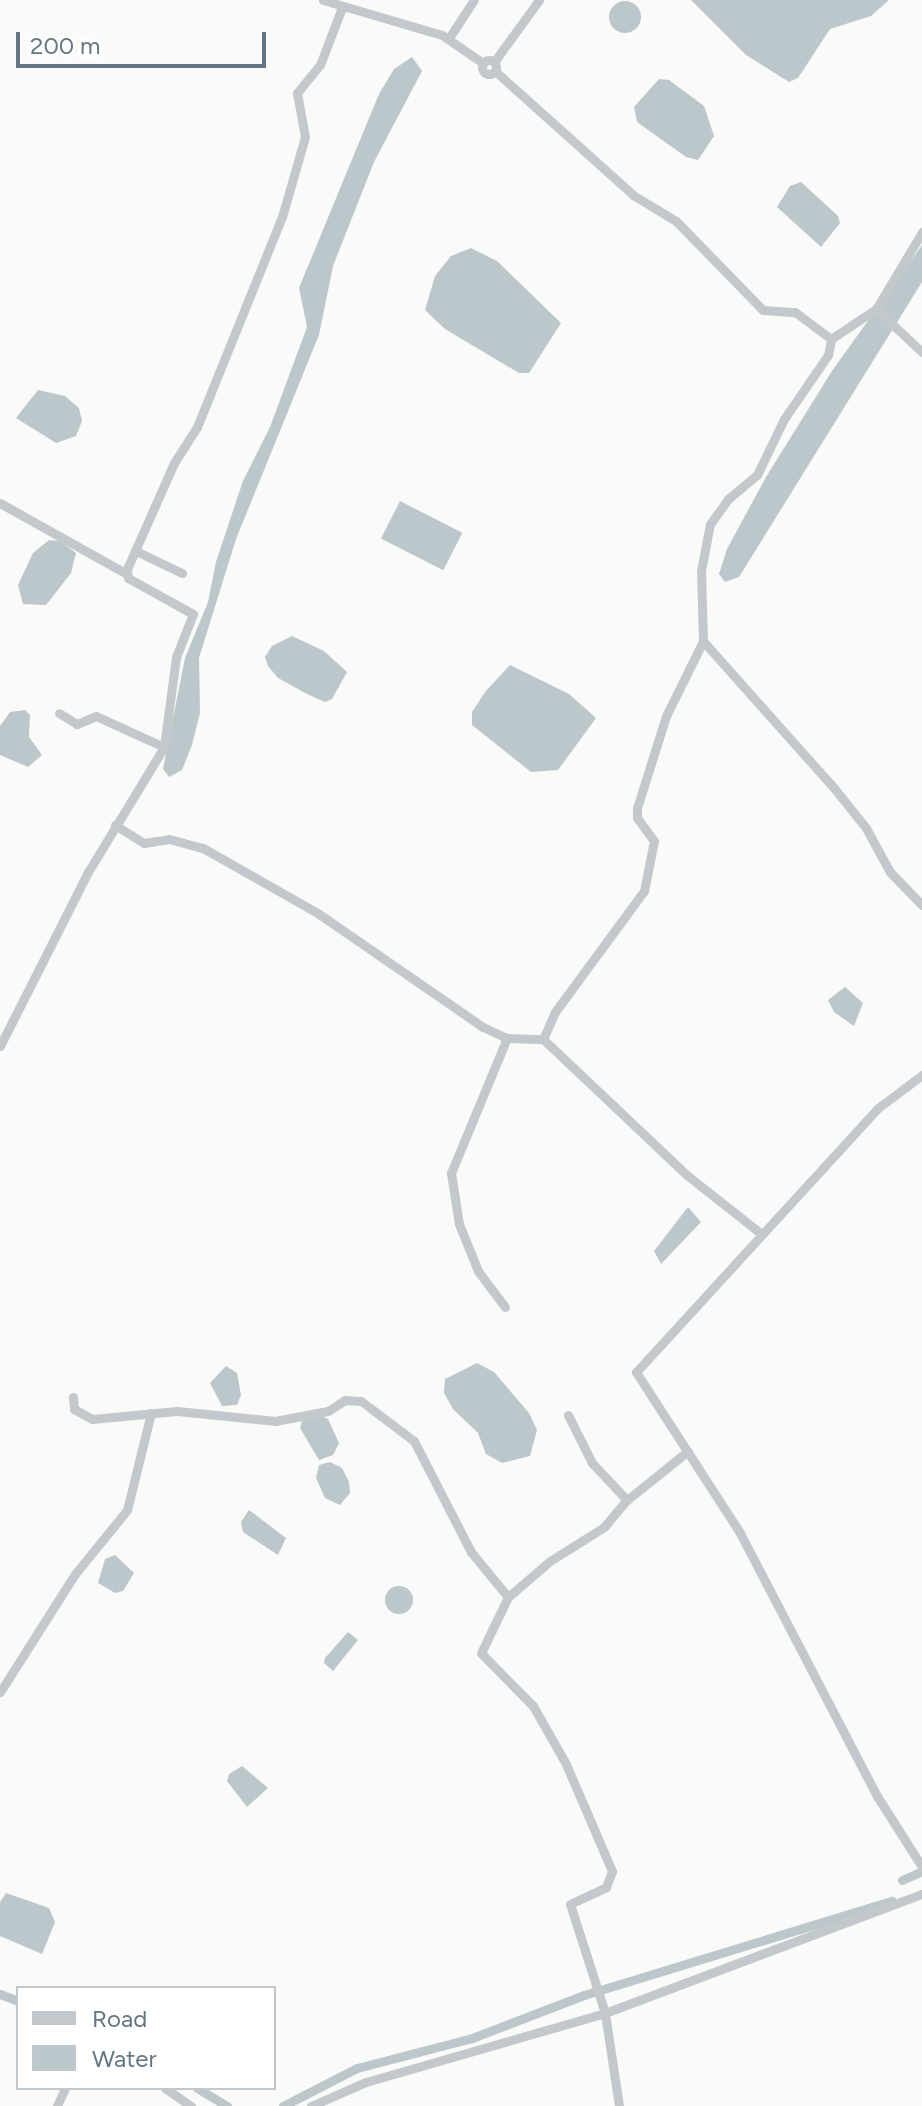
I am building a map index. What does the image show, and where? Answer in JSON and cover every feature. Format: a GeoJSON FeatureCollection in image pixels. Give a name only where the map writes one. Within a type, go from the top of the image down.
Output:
{"type":"FeatureCollection","features":[{"type":"Feature","properties":{"kind":"street"},"geometry":{"type":"LineString","coordinates":[[323,0],[449,38],[491,65],[633,195],[676,221],[763,310],[795,312],[831,339]]}},
{"type":"Feature","properties":{"kind":"street"},"geometry":{"type":"LineString","coordinates":[[449,38],[474,0]]}},
{"type":"Feature","properties":{"kind":"street"},"geometry":{"type":"LineString","coordinates":[[491,65],[539,0]]}},
{"type":"Feature","properties":{"kind":"street"},"geometry":{"type":"LineString","coordinates":[[127,574],[174,463],[197,427],[240,310],[277,232],[305,137],[297,93],[320,65],[342,7]]}},
{"type":"Feature","properties":{"kind":"street"},"geometry":{"type":"LineString","coordinates":[[543,1039],[555,1012],[644,891],[654,841],[637,818],[637,808],[666,716],[703,641],[701,571],[710,524],[728,499],[757,475],[784,419],[828,355],[831,339],[877,309],[922,232]]}},
{"type":"Feature","properties":{"kind":"street"},"geometry":{"type":"LineString","coordinates":[[877,309],[922,352]]}},
{"type":"Feature","properties":{"kind":"street"},"geometry":{"type":"LineString","coordinates":[[0,503],[193,614],[176,657],[164,747],[115,825],[0,1046]]}},
{"type":"Feature","properties":{"kind":"street"},"geometry":{"type":"LineString","coordinates":[[136,551],[182,573]]}},
{"type":"Feature","properties":{"kind":"street"},"geometry":{"type":"LineString","coordinates":[[703,641],[834,788],[866,828],[890,872],[922,905]]}},
{"type":"Feature","properties":{"kind":"street"},"geometry":{"type":"LineString","coordinates":[[59,713],[77,724],[96,716],[164,747]]}},
{"type":"Feature","properties":{"kind":"street"},"geometry":{"type":"LineString","coordinates":[[115,825],[144,843],[169,839],[203,848],[319,914],[483,1027],[507,1038],[543,1039],[688,1176],[759,1232]]}},
{"type":"Feature","properties":{"kind":"street"},"geometry":{"type":"LineString","coordinates":[[505,1307],[478,1271],[459,1224],[451,1173],[507,1038]]}},
{"type":"Feature","properties":{"kind":"street"},"geometry":{"type":"LineString","coordinates":[[919,1859],[877,1796],[740,1533],[636,1372],[759,1232],[831,1165],[878,1108],[922,1075]]}},
{"type":"Feature","properties":{"kind":"street"},"geometry":{"type":"LineString","coordinates":[[73,1397],[74,1409],[92,1419],[151,1413],[207,1412],[275,1421],[328,1411],[345,1400],[361,1401],[414,1441],[471,1552],[508,1597]]}},
{"type":"Feature","properties":{"kind":"street"},"geometry":{"type":"LineString","coordinates":[[0,1692],[75,1574],[127,1510],[151,1413]]}},
{"type":"Feature","properties":{"kind":"street"},"geometry":{"type":"LineString","coordinates":[[568,1415],[592,1463],[627,1500]]}},
{"type":"Feature","properties":{"kind":"street"},"geometry":{"type":"LineString","coordinates":[[619,2106],[603,2009],[570,1904],[606,1887],[612,1871],[566,1764],[533,1706],[481,1653],[508,1597],[550,1561],[604,1527],[627,1500],[688,1451]]}},
{"type":"Feature","properties":{"kind":"street"},"geometry":{"type":"LineString","coordinates":[[311,2106],[366,2082],[603,2009],[922,1894]]}},
{"type":"Feature","properties":{"kind":"street"},"geometry":{"type":"LineString","coordinates":[[168,2090],[191,2106]]}},
{"type":"Feature","properties":{"kind":"water"},"geometry":{"type":"Polygon","coordinates":[[[691,0],[889,0],[871,16],[830,29],[798,78],[789,82],[746,55],[691,0]]]}},
{"type":"Feature","properties":{"kind":"water"},"geometry":{"type":"Polygon","coordinates":[[[625,1],[636,6],[641,17],[636,28],[625,33],[614,28],[609,17],[614,6],[625,1]]]}},
{"type":"Feature","properties":{"kind":"water"},"geometry":{"type":"Polygon","coordinates":[[[412,57],[422,71],[374,162],[333,266],[319,335],[236,539],[199,658],[200,713],[192,745],[182,770],[169,777],[163,769],[185,658],[208,602],[216,562],[243,481],[270,427],[307,327],[299,288],[379,94],[394,69],[412,57]]]}},
{"type":"Feature","properties":{"kind":"water"},"geometry":{"type":"Polygon","coordinates":[[[659,79],[669,80],[704,106],[714,136],[698,160],[686,157],[637,122],[634,107],[659,79]]]}},
{"type":"Feature","properties":{"kind":"water"},"geometry":{"type":"Polygon","coordinates":[[[801,182],[838,216],[840,223],[821,247],[777,207],[790,186],[801,182]]]}},
{"type":"Feature","properties":{"kind":"water"},"geometry":{"type":"Polygon","coordinates":[[[922,245],[922,282],[739,577],[725,582],[719,574],[727,549],[766,477],[832,371],[922,245]]]}},
{"type":"Feature","properties":{"kind":"water"},"geometry":{"type":"Polygon","coordinates":[[[471,248],[497,261],[561,323],[529,373],[519,373],[445,329],[425,310],[435,276],[451,256],[471,248]]]}},
{"type":"Feature","properties":{"kind":"water"},"geometry":{"type":"Polygon","coordinates":[[[38,390],[65,396],[79,408],[82,421],[76,436],[56,443],[16,418],[38,390]]]}},
{"type":"Feature","properties":{"kind":"water"},"geometry":{"type":"Polygon","coordinates":[[[400,501],[462,533],[443,570],[381,538],[400,501]]]}},
{"type":"Feature","properties":{"kind":"water"},"geometry":{"type":"Polygon","coordinates":[[[49,540],[60,541],[76,553],[71,573],[46,605],[23,604],[18,585],[33,553],[49,540]]]}},
{"type":"Feature","properties":{"kind":"water"},"geometry":{"type":"Polygon","coordinates":[[[292,636],[324,651],[347,672],[332,699],[325,702],[307,694],[278,678],[268,666],[265,657],[272,646],[292,636]]]}},
{"type":"Feature","properties":{"kind":"water"},"geometry":{"type":"Polygon","coordinates":[[[510,665],[569,694],[596,718],[558,770],[531,772],[472,725],[472,712],[485,692],[510,665]]]}},
{"type":"Feature","properties":{"kind":"water"},"geometry":{"type":"Polygon","coordinates":[[[25,710],[30,715],[29,737],[42,755],[28,767],[0,755],[0,726],[10,712],[25,710]]]}},
{"type":"Feature","properties":{"kind":"water"},"geometry":{"type":"Polygon","coordinates":[[[845,987],[863,1003],[854,1026],[834,1012],[828,1000],[845,987]]]}},
{"type":"Feature","properties":{"kind":"water"},"geometry":{"type":"Polygon","coordinates":[[[688,1207],[701,1222],[661,1264],[654,1251],[688,1207]]]}},
{"type":"Feature","properties":{"kind":"water"},"geometry":{"type":"Polygon","coordinates":[[[477,1363],[494,1372],[529,1413],[537,1430],[530,1456],[502,1463],[486,1454],[478,1433],[453,1409],[444,1393],[445,1379],[477,1363]]]}},
{"type":"Feature","properties":{"kind":"water"},"geometry":{"type":"Polygon","coordinates":[[[226,1366],[237,1373],[241,1395],[237,1405],[222,1406],[210,1383],[226,1366]]]}},
{"type":"Feature","properties":{"kind":"water"},"geometry":{"type":"Polygon","coordinates":[[[319,1415],[328,1419],[339,1443],[333,1455],[319,1460],[300,1428],[302,1421],[319,1415]]]}},
{"type":"Feature","properties":{"kind":"water"},"geometry":{"type":"Polygon","coordinates":[[[330,1462],[342,1468],[349,1482],[350,1493],[340,1505],[325,1498],[316,1478],[319,1465],[330,1462]]]}},
{"type":"Feature","properties":{"kind":"water"},"geometry":{"type":"Polygon","coordinates":[[[249,1510],[286,1538],[278,1555],[243,1532],[241,1522],[249,1510]]]}},
{"type":"Feature","properties":{"kind":"water"},"geometry":{"type":"Polygon","coordinates":[[[115,1555],[134,1573],[123,1591],[115,1593],[98,1583],[105,1559],[115,1555]]]}},
{"type":"Feature","properties":{"kind":"water"},"geometry":{"type":"Polygon","coordinates":[[[399,1586],[409,1590],[413,1600],[409,1610],[399,1614],[389,1610],[385,1600],[389,1590],[399,1586]]]}},
{"type":"Feature","properties":{"kind":"water"},"geometry":{"type":"Polygon","coordinates":[[[348,1632],[358,1640],[333,1671],[324,1663],[325,1658],[348,1632]]]}},
{"type":"Feature","properties":{"kind":"water"},"geometry":{"type":"Polygon","coordinates":[[[242,1766],[268,1788],[247,1807],[227,1781],[229,1774],[242,1766]]]}},
{"type":"Feature","properties":{"kind":"water"},"geometry":{"type":"Polygon","coordinates":[[[6,1893],[49,1908],[55,1922],[42,1954],[0,1936],[0,1902],[6,1893]]]}},
{"type":"Feature","properties":{"kind":"waterway"},"geometry":{"type":"LineString","coordinates":[[902,1880],[922,1871]]}},
{"type":"Feature","properties":{"kind":"waterway"},"geometry":{"type":"LineString","coordinates":[[283,2106],[357,2068],[472,2038],[584,1995],[892,1901]]}},
{"type":"Feature","properties":{"kind":"waterway"},"geometry":{"type":"LineString","coordinates":[[0,1994],[16,2000]]}},
{"type":"Feature","properties":{"kind":"waterway"},"geometry":{"type":"LineString","coordinates":[[200,2090],[227,2106]]}}]}
